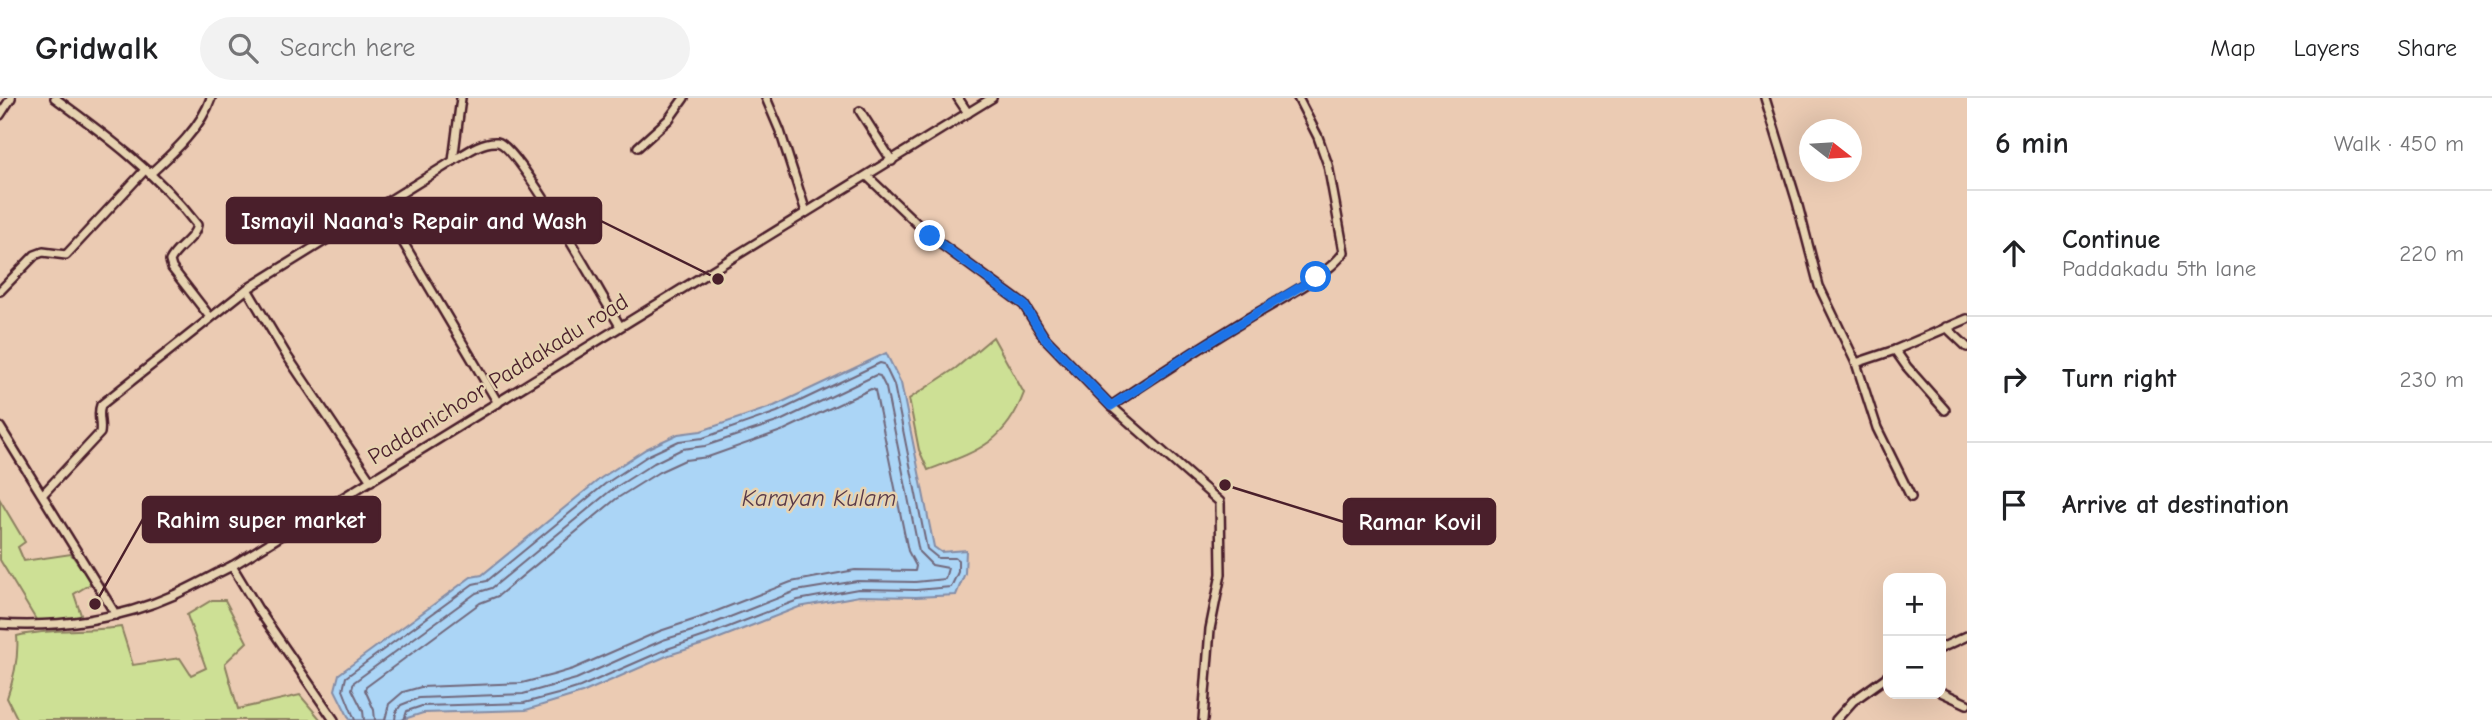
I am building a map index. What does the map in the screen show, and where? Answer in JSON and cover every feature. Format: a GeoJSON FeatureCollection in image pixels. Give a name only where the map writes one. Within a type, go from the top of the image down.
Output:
{"type":"FeatureCollection","features":[{"type":"Feature","properties":{"kind":"street"},"geometry":{"type":"LineString","coordinates":[[0,114],[11,98]]}},
{"type":"Feature","properties":{"kind":"street"},"geometry":{"type":"LineString","coordinates":[[55,98],[114,141],[176,198],[197,225],[195,233],[173,253],[170,261],[172,268],[210,317]]}},
{"type":"Feature","properties":{"kind":"street"},"geometry":{"type":"LineString","coordinates":[[0,291],[35,255],[43,252],[66,256],[148,172],[170,155],[202,118],[211,98]]}},
{"type":"Feature","properties":{"kind":"street"},"geometry":{"type":"LineString","coordinates":[[453,161],[461,98]]}},
{"type":"Feature","properties":{"kind":"street"},"geometry":{"type":"LineString","coordinates":[[638,147],[669,119],[684,98]]}},
{"type":"Feature","properties":{"kind":"street"},"geometry":{"type":"LineString","coordinates":[[766,98],[780,131],[806,212]]}},
{"type":"Feature","properties":{"kind":"street"},"geometry":{"type":"LineString","coordinates":[[958,98],[968,113]]}},
{"type":"Feature","properties":{"kind":"street","name":"Paddanichoor Paddakadu road"},"geometry":{"type":"LineString","coordinates":[[0,624],[78,621],[116,615],[173,596],[232,566],[992,98]]}},
{"type":"Feature","properties":{"kind":"street"},"geometry":{"type":"LineString","coordinates":[[1111,406],[1316,277],[1339,260],[1344,252],[1328,164],[1298,98]]}},
{"type":"Feature","properties":{"kind":"street"},"geometry":{"type":"LineString","coordinates":[[1765,98],[1819,286],[1856,363],[1877,428],[1911,497]]}},
{"type":"Feature","properties":{"kind":"street"},"geometry":{"type":"LineString","coordinates":[[860,111],[892,161]]}},
{"type":"Feature","properties":{"kind":"street"},"geometry":{"type":"LineString","coordinates":[[43,494],[100,433],[102,425],[98,412],[101,405],[210,317],[247,289],[480,145],[499,142],[509,148],[529,174],[620,326]]}},
{"type":"Feature","properties":{"kind":"street"},"geometry":{"type":"LineString","coordinates":[[867,176],[930,236],[1024,305],[1044,337],[1111,406],[1220,502],[1221,574],[1210,629],[1203,720]]}},
{"type":"Feature","properties":{"kind":"street"},"geometry":{"type":"LineString","coordinates":[[380,205],[498,403]]}},
{"type":"Feature","properties":{"kind":"street"},"geometry":{"type":"LineString","coordinates":[[247,289],[287,356],[371,481]]}},
{"type":"Feature","properties":{"kind":"street"},"geometry":{"type":"LineString","coordinates":[[1856,363],[1967,319]]}},
{"type":"Feature","properties":{"kind":"street"},"geometry":{"type":"LineString","coordinates":[[1946,327],[1967,347]]}},
{"type":"Feature","properties":{"kind":"street"},"geometry":{"type":"LineString","coordinates":[[1895,349],[1907,367],[1945,410]]}},
{"type":"Feature","properties":{"kind":"street"},"geometry":{"type":"LineString","coordinates":[[0,427],[116,615]]}},
{"type":"Feature","properties":{"kind":"street"},"geometry":{"type":"LineString","coordinates":[[232,566],[334,720]]}},
{"type":"Feature","properties":{"kind":"street"},"geometry":{"type":"LineString","coordinates":[[1946,646],[1967,636]]}},
{"type":"Feature","properties":{"kind":"street"},"geometry":{"type":"LineString","coordinates":[[1836,720],[1853,701],[1883,680]]}},
{"type":"Feature","properties":{"kind":"street"},"geometry":{"type":"LineString","coordinates":[[1946,694],[1967,704]]}},
{"type":"Feature","properties":{"kind":"green space"},"geometry":{"type":"Polygon","coordinates":[[[993,337],[1024,393],[1016,410],[1008,424],[987,444],[928,470],[919,450],[909,399],[956,368],[993,337]]]}},
{"type":"Feature","properties":{"kind":"green space"},"geometry":{"type":"Polygon","coordinates":[[[0,500],[25,542],[18,547],[24,561],[71,554],[92,583],[74,594],[82,618],[38,623],[0,560],[0,500]]]}},
{"type":"Feature","properties":{"kind":"green space"},"geometry":{"type":"Polygon","coordinates":[[[212,600],[225,600],[247,642],[225,663],[238,709],[300,695],[321,720],[18,720],[7,698],[15,667],[17,636],[121,627],[133,665],[180,658],[191,675],[206,668],[187,615],[212,600]]]}},
{"type":"Feature","properties":{"kind":"water","name":"Karayan Kulam"},"geometry":{"type":"Polygon","coordinates":[[[886,353],[901,383],[934,547],[941,552],[966,550],[965,573],[956,595],[859,596],[799,607],[669,655],[582,693],[526,710],[423,713],[401,720],[350,720],[335,690],[339,674],[471,577],[482,575],[601,478],[646,449],[678,434],[701,431],[774,406],[886,353]]]}},
{"type":"Feature","properties":{"kind":"place","name":"Ismayil Naana's Repair and Wash"},"geometry":{"type":"Point","coordinates":[718,279]}},
{"type":"Feature","properties":{"kind":"place","name":"Ramar Kovil"},"geometry":{"type":"Point","coordinates":[1225,485]}},
{"type":"Feature","properties":{"kind":"place","name":"Rahim super market"},"geometry":{"type":"Point","coordinates":[95,604]}},
{"type":"Feature","properties":{"kind":"route"},"geometry":{"type":"LineString","coordinates":[[930,236],[1024,305],[1044,337],[1111,406],[1316,277]]}}]}
